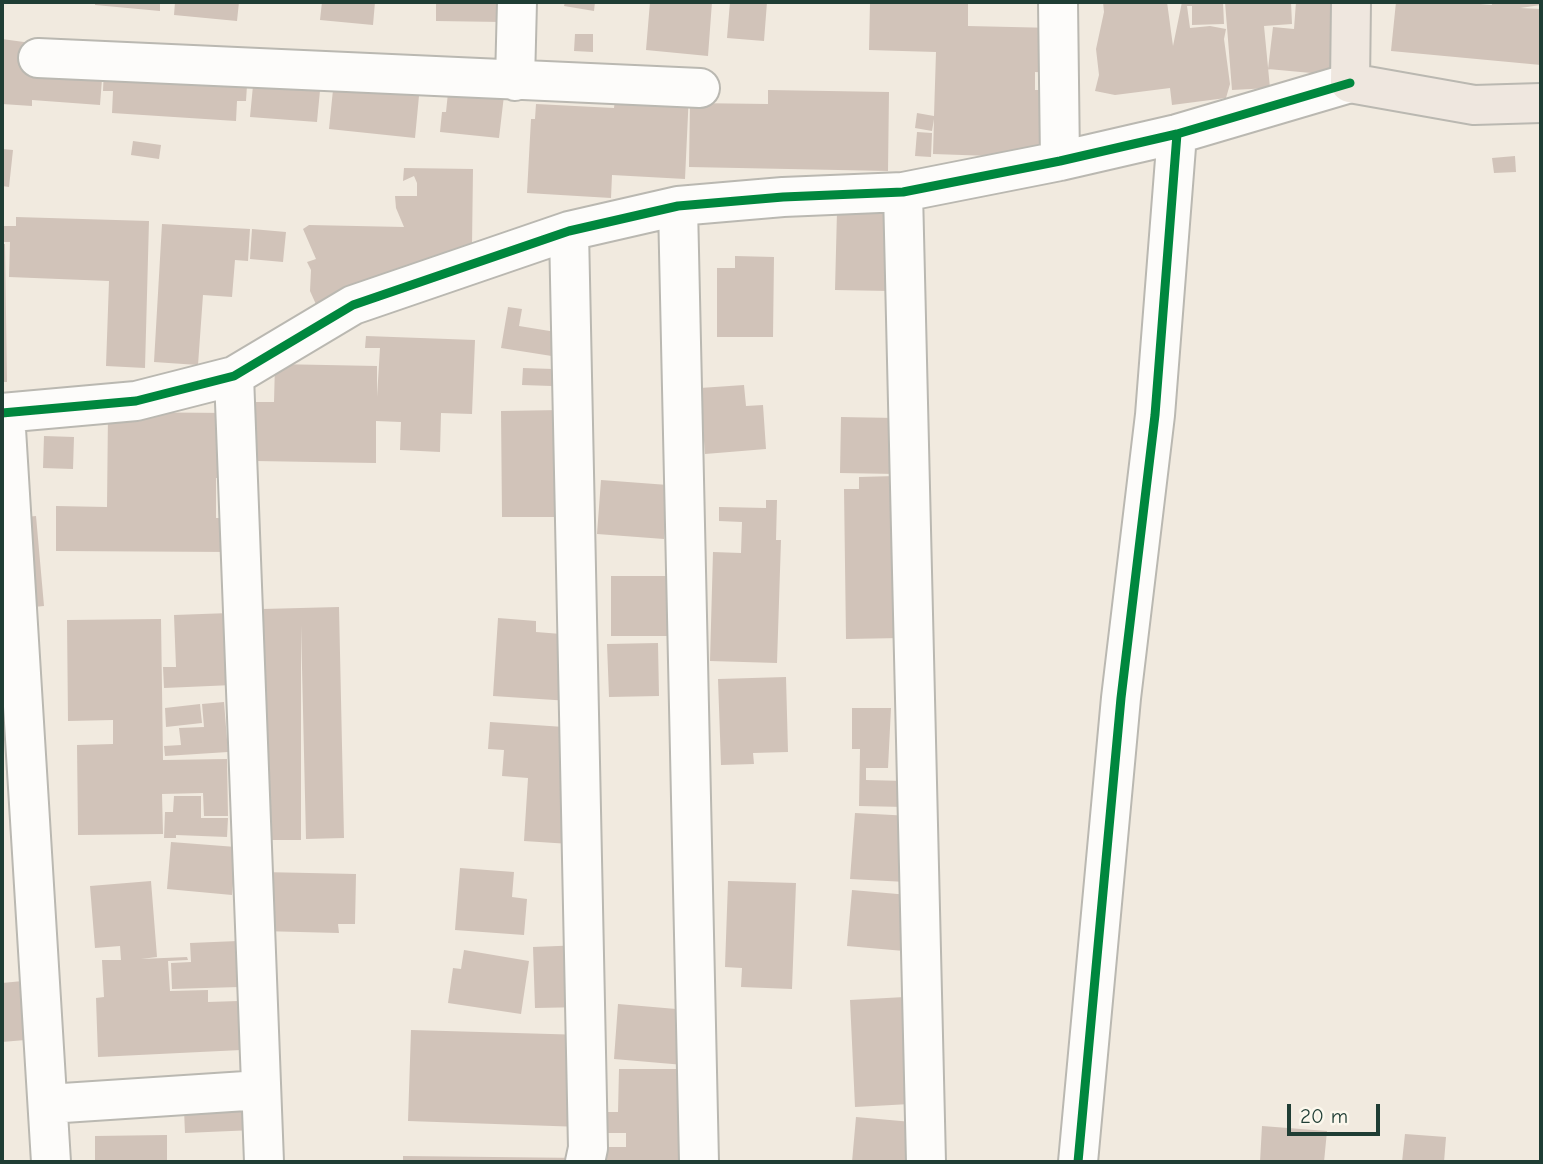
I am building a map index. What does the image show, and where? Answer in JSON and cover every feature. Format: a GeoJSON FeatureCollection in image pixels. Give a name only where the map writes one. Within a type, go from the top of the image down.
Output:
{"type":"FeatureCollection","features":[{"type":"Feature","properties":{"kind":"main road"},"geometry":{"type":"LineString","coordinates":[[1351,2],[1350,83],[1474,105],[1541,103]]}},
{"type":"Feature","properties":{"kind":"street"},"geometry":{"type":"LineString","coordinates":[[515,81],[517,2]]}},
{"type":"Feature","properties":{"kind":"street"},"geometry":{"type":"LineString","coordinates":[[1058,2],[1060,162]]}},
{"type":"Feature","properties":{"kind":"street"},"geometry":{"type":"LineString","coordinates":[[38,58],[700,88]]}},
{"type":"Feature","properties":{"kind":"street"},"geometry":{"type":"LineString","coordinates":[[51,1162],[3,413],[136,401],[234,376],[353,305],[569,231],[678,206],[783,197],[903,192],[1060,162],[1177,134],[1350,83]]}},
{"type":"Feature","properties":{"kind":"street"},"geometry":{"type":"LineString","coordinates":[[1078,1162],[1121,698],[1156,415],[1177,134]]}},
{"type":"Feature","properties":{"kind":"street"},"geometry":{"type":"LineString","coordinates":[[903,192],[926,1162]]}},
{"type":"Feature","properties":{"kind":"street"},"geometry":{"type":"LineString","coordinates":[[678,206],[699,1162]]}},
{"type":"Feature","properties":{"kind":"street"},"geometry":{"type":"LineString","coordinates":[[569,231],[588,1134],[585,1162]]}},
{"type":"Feature","properties":{"kind":"street"},"geometry":{"type":"LineString","coordinates":[[234,376],[264,1162]]}},
{"type":"Feature","properties":{"kind":"street"},"geometry":{"type":"LineString","coordinates":[[48,1104],[261,1090]]}},
{"type":"Feature","properties":{"kind":"building"},"geometry":{"type":"Polygon","coordinates":[[[95,2],[160,2],[160,11],[95,5],[95,2]]]}},
{"type":"Feature","properties":{"kind":"building"},"geometry":{"type":"Polygon","coordinates":[[[175,2],[239,2],[237,21],[174,15],[175,2]]]}},
{"type":"Feature","properties":{"kind":"building"},"geometry":{"type":"Polygon","coordinates":[[[322,2],[375,2],[373,25],[320,20],[322,2]]]}},
{"type":"Feature","properties":{"kind":"building"},"geometry":{"type":"Polygon","coordinates":[[[436,2],[503,2],[502,22],[436,21],[436,2]]]}},
{"type":"Feature","properties":{"kind":"building"},"geometry":{"type":"Polygon","coordinates":[[[565,2],[595,2],[594,11],[564,6],[565,2]]]}},
{"type":"Feature","properties":{"kind":"building"},"geometry":{"type":"Polygon","coordinates":[[[650,2],[712,2],[708,56],[646,50],[650,2]]]}},
{"type":"Feature","properties":{"kind":"building"},"geometry":{"type":"Polygon","coordinates":[[[730,2],[767,2],[764,41],[727,38],[730,2]]]}},
{"type":"Feature","properties":{"kind":"building"},"geometry":{"type":"Polygon","coordinates":[[[870,2],[968,2],[968,26],[1055,28],[1054,73],[1035,72],[1035,90],[1051,90],[1049,158],[933,154],[934,119],[932,131],[915,128],[917,113],[934,116],[936,52],[869,50],[870,2]]]}},
{"type":"Feature","properties":{"kind":"building"},"geometry":{"type":"Polygon","coordinates":[[[1103,2],[1167,2],[1173,46],[1182,2],[1223,2],[1224,24],[1192,25],[1192,6],[1187,6],[1190,28],[1210,26],[1226,29],[1224,39],[1230,84],[1226,98],[1172,105],[1170,88],[1115,95],[1095,91],[1099,75],[1096,49],[1104,12],[1103,2]]]}},
{"type":"Feature","properties":{"kind":"building"},"geometry":{"type":"Polygon","coordinates":[[[1225,2],[1291,2],[1292,24],[1264,26],[1270,88],[1232,90],[1225,2]]]}},
{"type":"Feature","properties":{"kind":"building"},"geometry":{"type":"Polygon","coordinates":[[[1296,2],[1341,2],[1333,75],[1268,69],[1273,27],[1294,29],[1296,2]]]}},
{"type":"Feature","properties":{"kind":"building"},"geometry":{"type":"Polygon","coordinates":[[[1396,2],[1492,5],[1491,2],[1541,2],[1541,5],[1520,8],[1541,9],[1541,65],[1391,51],[1396,2]]]}},
{"type":"Feature","properties":{"kind":"building"},"geometry":{"type":"Polygon","coordinates":[[[575,34],[593,34],[593,52],[574,51],[575,34]]]}},
{"type":"Feature","properties":{"kind":"building"},"geometry":{"type":"Polygon","coordinates":[[[2,39],[104,53],[100,105],[32,100],[32,106],[2,104],[2,39]]]}},
{"type":"Feature","properties":{"kind":"building"},"geometry":{"type":"Polygon","coordinates":[[[249,54],[246,101],[237,101],[236,121],[112,113],[113,91],[103,91],[104,66],[249,54]]]}},
{"type":"Feature","properties":{"kind":"building"},"geometry":{"type":"Polygon","coordinates":[[[422,64],[415,138],[329,129],[334,80],[422,64]]]}},
{"type":"Feature","properties":{"kind":"building"},"geometry":{"type":"Polygon","coordinates":[[[451,64],[507,70],[499,138],[440,132],[442,112],[446,112],[451,64]]]}},
{"type":"Feature","properties":{"kind":"building"},"geometry":{"type":"Polygon","coordinates":[[[254,75],[321,80],[317,122],[250,117],[254,75]]]}},
{"type":"Feature","properties":{"kind":"building"},"geometry":{"type":"Polygon","coordinates":[[[616,89],[689,93],[685,179],[612,175],[611,198],[527,193],[531,119],[535,119],[536,104],[614,108],[616,89]]]}},
{"type":"Feature","properties":{"kind":"building"},"geometry":{"type":"Polygon","coordinates":[[[768,90],[889,92],[888,171],[689,167],[690,103],[768,104],[768,90]]]}},
{"type":"Feature","properties":{"kind":"building"},"geometry":{"type":"Polygon","coordinates":[[[917,132],[932,133],[931,157],[915,156],[917,132]]]}},
{"type":"Feature","properties":{"kind":"building"},"geometry":{"type":"Polygon","coordinates":[[[133,141],[161,145],[159,159],[131,155],[133,141]]]}},
{"type":"Feature","properties":{"kind":"building"},"geometry":{"type":"Polygon","coordinates":[[[2,149],[13,150],[9,187],[2,186],[2,149]]]}},
{"type":"Feature","properties":{"kind":"building"},"geometry":{"type":"Polygon","coordinates":[[[1515,156],[1516,172],[1494,173],[1492,158],[1515,156]]]}},
{"type":"Feature","properties":{"kind":"building"},"geometry":{"type":"Polygon","coordinates":[[[404,168],[473,169],[472,246],[319,311],[310,291],[311,270],[307,262],[316,259],[303,229],[309,225],[404,227],[396,208],[395,196],[417,196],[417,183],[414,176],[403,181],[404,168]]]}},
{"type":"Feature","properties":{"kind":"building"},"geometry":{"type":"Polygon","coordinates":[[[837,211],[891,211],[890,291],[835,290],[837,211]]]}},
{"type":"Feature","properties":{"kind":"building"},"geometry":{"type":"Polygon","coordinates":[[[16,217],[149,221],[145,368],[106,366],[109,281],[9,277],[10,242],[2,242],[2,226],[16,226],[16,217]]]}},
{"type":"Feature","properties":{"kind":"building"},"geometry":{"type":"Polygon","coordinates":[[[162,224],[250,229],[248,261],[235,260],[232,297],[203,295],[198,365],[154,362],[162,224]]]}},
{"type":"Feature","properties":{"kind":"building"},"geometry":{"type":"Polygon","coordinates":[[[252,229],[286,232],[283,262],[250,259],[252,229]]]}},
{"type":"Feature","properties":{"kind":"building"},"geometry":{"type":"Polygon","coordinates":[[[2,244],[5,244],[7,382],[2,382],[2,244]]]}},
{"type":"Feature","properties":{"kind":"building"},"geometry":{"type":"Polygon","coordinates":[[[735,256],[774,257],[773,337],[717,337],[717,268],[735,268],[735,256]]]}},
{"type":"Feature","properties":{"kind":"building"},"geometry":{"type":"Polygon","coordinates":[[[508,307],[522,309],[519,326],[562,333],[558,357],[501,348],[508,307]]]}},
{"type":"Feature","properties":{"kind":"building"},"geometry":{"type":"Polygon","coordinates":[[[366,336],[475,340],[472,414],[441,413],[440,452],[400,450],[401,422],[376,421],[376,463],[255,461],[256,402],[274,402],[275,364],[377,366],[377,397],[380,348],[365,348],[366,336]]]}},
{"type":"Feature","properties":{"kind":"building"},"geometry":{"type":"Polygon","coordinates":[[[523,368],[553,369],[552,386],[522,385],[523,368]]]}},
{"type":"Feature","properties":{"kind":"building"},"geometry":{"type":"Polygon","coordinates":[[[744,385],[746,406],[763,405],[766,449],[705,454],[700,388],[744,385]]]}},
{"type":"Feature","properties":{"kind":"building"},"geometry":{"type":"Polygon","coordinates":[[[561,410],[563,517],[502,517],[501,411],[561,410]]]}},
{"type":"Feature","properties":{"kind":"building"},"geometry":{"type":"Polygon","coordinates":[[[108,412],[230,413],[229,478],[216,478],[216,518],[231,518],[231,552],[56,551],[56,506],[107,507],[108,412]]]}},
{"type":"Feature","properties":{"kind":"building"},"geometry":{"type":"Polygon","coordinates":[[[841,417],[896,418],[896,474],[840,473],[841,417]]]}},
{"type":"Feature","properties":{"kind":"building"},"geometry":{"type":"Polygon","coordinates":[[[44,436],[74,437],[73,469],[43,468],[44,436]]]}},
{"type":"Feature","properties":{"kind":"building"},"geometry":{"type":"Polygon","coordinates":[[[896,476],[902,638],[846,639],[844,489],[859,489],[859,477],[896,476]]]}},
{"type":"Feature","properties":{"kind":"building"},"geometry":{"type":"Polygon","coordinates":[[[601,480],[668,485],[664,539],[597,534],[601,480]]]}},
{"type":"Feature","properties":{"kind":"building"},"geometry":{"type":"Polygon","coordinates":[[[766,500],[777,500],[776,540],[781,540],[777,663],[710,661],[713,552],[741,553],[742,522],[719,521],[719,507],[766,508],[766,500]]]}},
{"type":"Feature","properties":{"kind":"building"},"geometry":{"type":"Polygon","coordinates":[[[36,516],[44,606],[2,610],[2,519],[36,516]]]}},
{"type":"Feature","properties":{"kind":"building"},"geometry":{"type":"Polygon","coordinates":[[[611,576],[674,576],[674,636],[611,636],[611,576]]]}},
{"type":"Feature","properties":{"kind":"building"},"geometry":{"type":"Polygon","coordinates":[[[339,607],[344,838],[306,839],[301,625],[301,840],[261,840],[262,609],[339,607]]]}},
{"type":"Feature","properties":{"kind":"building"},"geometry":{"type":"Polygon","coordinates":[[[230,613],[233,685],[164,688],[163,667],[176,667],[174,615],[230,613]]]}},
{"type":"Feature","properties":{"kind":"building"},"geometry":{"type":"Polygon","coordinates":[[[498,618],[536,621],[536,632],[574,635],[570,701],[493,696],[498,618]]]}},
{"type":"Feature","properties":{"kind":"building"},"geometry":{"type":"Polygon","coordinates":[[[161,619],[163,760],[227,759],[228,816],[204,816],[203,793],[162,794],[163,834],[78,835],[77,745],[113,744],[113,720],[68,721],[67,620],[161,619]]]}},
{"type":"Feature","properties":{"kind":"building"},"geometry":{"type":"Polygon","coordinates":[[[658,643],[659,696],[609,697],[607,644],[658,643]]]}},
{"type":"Feature","properties":{"kind":"building"},"geometry":{"type":"Polygon","coordinates":[[[786,677],[788,752],[753,753],[754,764],[721,765],[718,679],[786,677]]]}},
{"type":"Feature","properties":{"kind":"building"},"geometry":{"type":"Polygon","coordinates":[[[224,702],[228,752],[165,756],[164,746],[181,745],[179,728],[204,727],[202,704],[224,702]]]}},
{"type":"Feature","properties":{"kind":"building"},"geometry":{"type":"Polygon","coordinates":[[[200,704],[202,723],[166,727],[165,708],[200,704]]]}},
{"type":"Feature","properties":{"kind":"building"},"geometry":{"type":"Polygon","coordinates":[[[852,708],[891,708],[888,768],[866,768],[866,780],[905,781],[904,807],[859,806],[860,749],[852,749],[852,708]]]}},
{"type":"Feature","properties":{"kind":"building"},"geometry":{"type":"Polygon","coordinates":[[[490,722],[579,728],[570,844],[524,841],[528,778],[502,776],[504,750],[488,749],[490,722]]]}},
{"type":"Feature","properties":{"kind":"building"},"geometry":{"type":"Polygon","coordinates":[[[174,796],[201,796],[201,818],[228,818],[227,837],[176,835],[176,838],[164,838],[165,812],[173,812],[174,796]]]}},
{"type":"Feature","properties":{"kind":"building"},"geometry":{"type":"Polygon","coordinates":[[[855,813],[911,816],[906,882],[850,879],[855,813]]]}},
{"type":"Feature","properties":{"kind":"building"},"geometry":{"type":"Polygon","coordinates":[[[171,842],[236,847],[232,895],[167,889],[171,842]]]}},
{"type":"Feature","properties":{"kind":"building"},"geometry":{"type":"Polygon","coordinates":[[[460,868],[514,872],[512,897],[527,899],[524,935],[455,930],[460,868]]]}},
{"type":"Feature","properties":{"kind":"building"},"geometry":{"type":"Polygon","coordinates":[[[262,872],[356,874],[355,924],[338,924],[339,933],[261,931],[262,872]]]}},
{"type":"Feature","properties":{"kind":"building"},"geometry":{"type":"Polygon","coordinates":[[[151,881],[157,957],[141,959],[187,957],[188,960],[168,961],[170,991],[208,990],[208,1002],[238,1001],[241,1050],[98,1057],[96,998],[104,997],[102,960],[121,960],[120,946],[95,948],[90,886],[151,881]]]}},
{"type":"Feature","properties":{"kind":"building"},"geometry":{"type":"Polygon","coordinates":[[[728,881],[796,883],[792,989],[741,987],[742,968],[725,967],[728,881]]]}},
{"type":"Feature","properties":{"kind":"building"},"geometry":{"type":"Polygon","coordinates":[[[852,890],[909,895],[904,951],[847,946],[852,890]]]}},
{"type":"Feature","properties":{"kind":"building"},"geometry":{"type":"Polygon","coordinates":[[[238,941],[239,987],[172,989],[171,963],[191,962],[190,943],[238,941]]]}},
{"type":"Feature","properties":{"kind":"building"},"geometry":{"type":"Polygon","coordinates":[[[583,945],[585,1007],[535,1008],[533,947],[583,945]]]}},
{"type":"Feature","properties":{"kind":"building"},"geometry":{"type":"Polygon","coordinates":[[[464,950],[529,961],[521,1014],[448,1003],[453,968],[461,969],[464,950]]]}},
{"type":"Feature","properties":{"kind":"building"},"geometry":{"type":"Polygon","coordinates":[[[54,978],[60,1037],[2,1042],[2,983],[54,978]]]}},
{"type":"Feature","properties":{"kind":"building"},"geometry":{"type":"Polygon","coordinates":[[[905,997],[910,1104],[855,1107],[850,1000],[905,997]]]}},
{"type":"Feature","properties":{"kind":"building"},"geometry":{"type":"Polygon","coordinates":[[[618,1004],[688,1010],[684,1065],[614,1059],[618,1004]]]}},
{"type":"Feature","properties":{"kind":"building"},"geometry":{"type":"Polygon","coordinates":[[[411,1030],[585,1035],[582,1127],[408,1121],[411,1030]]]}},
{"type":"Feature","properties":{"kind":"building"},"geometry":{"type":"Polygon","coordinates":[[[619,1069],[686,1069],[687,1162],[607,1162],[607,1147],[626,1147],[626,1133],[608,1133],[608,1112],[618,1112],[619,1069]]]}},
{"type":"Feature","properties":{"kind":"building"},"geometry":{"type":"Polygon","coordinates":[[[183,1087],[254,1107],[254,1130],[185,1133],[183,1087]]]}},
{"type":"Feature","properties":{"kind":"building"},"geometry":{"type":"Polygon","coordinates":[[[856,1117],[912,1122],[908,1162],[852,1162],[856,1117]]]}},
{"type":"Feature","properties":{"kind":"building"},"geometry":{"type":"Polygon","coordinates":[[[1262,1126],[1327,1131],[1324,1162],[1260,1162],[1262,1126]]]}},
{"type":"Feature","properties":{"kind":"building"},"geometry":{"type":"Polygon","coordinates":[[[1405,1134],[1446,1137],[1444,1162],[1402,1162],[1405,1134]]]}},
{"type":"Feature","properties":{"kind":"building"},"geometry":{"type":"Polygon","coordinates":[[[167,1135],[167,1162],[95,1162],[95,1136],[167,1135]]]}},
{"type":"Feature","properties":{"kind":"building"},"geometry":{"type":"Polygon","coordinates":[[[403,1156],[584,1158],[584,1162],[403,1162],[403,1156]]]}},
{"type":"Feature","properties":{"kind":"cycle path"},"geometry":{"type":"LineString","coordinates":[[2,413],[136,401],[234,376],[353,305],[569,231],[678,206],[783,197],[903,192],[1060,161],[1177,134],[1350,83]]}},
{"type":"Feature","properties":{"kind":"cycle path"},"geometry":{"type":"LineString","coordinates":[[1078,1162],[1121,698],[1155,415],[1177,134]]}}]}
